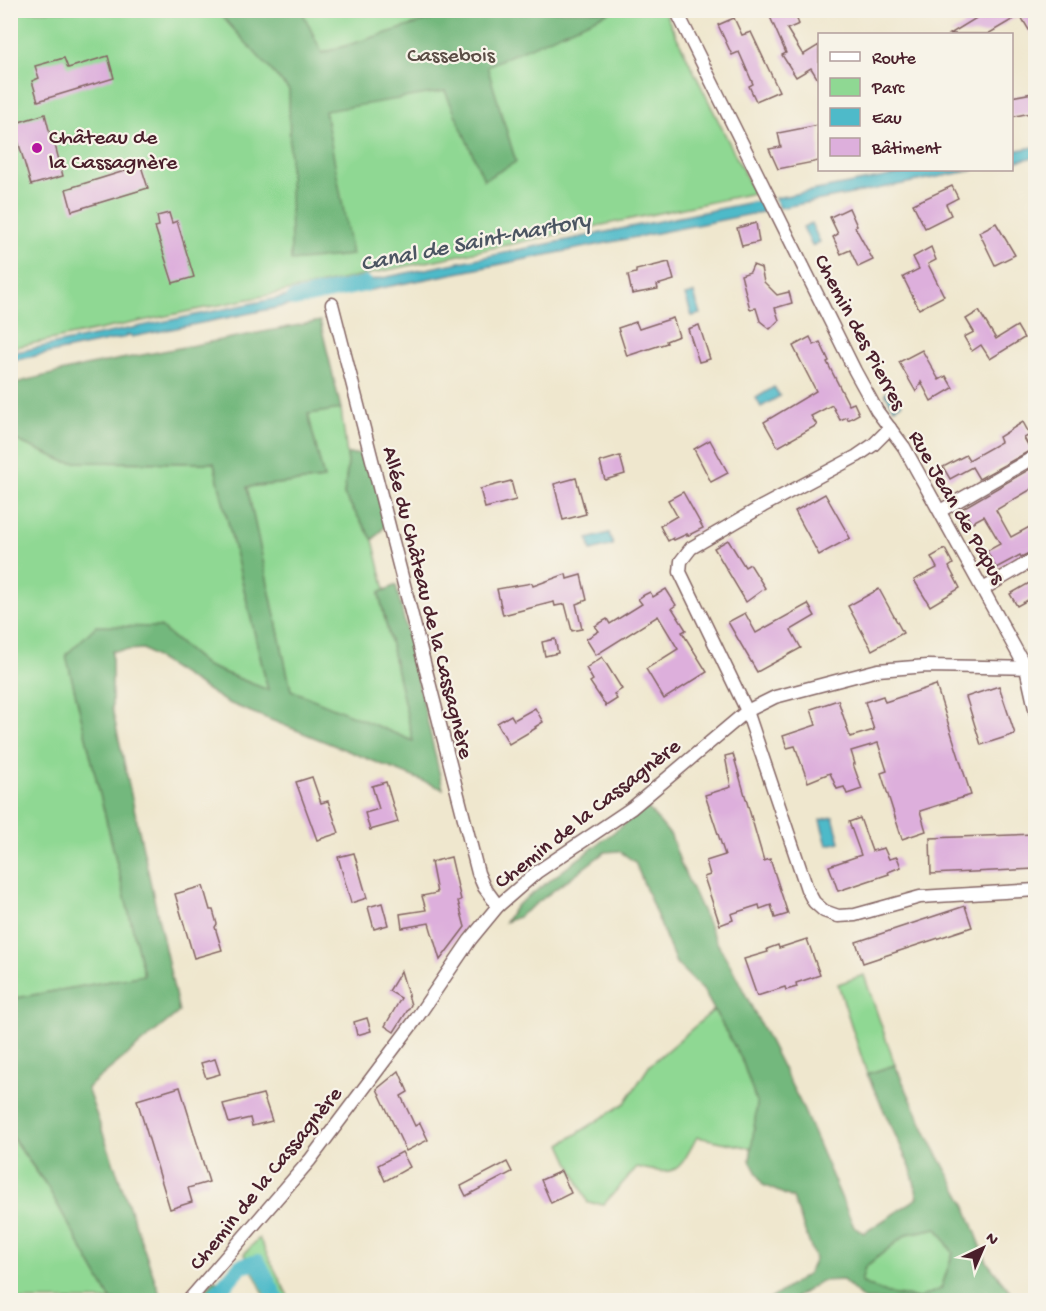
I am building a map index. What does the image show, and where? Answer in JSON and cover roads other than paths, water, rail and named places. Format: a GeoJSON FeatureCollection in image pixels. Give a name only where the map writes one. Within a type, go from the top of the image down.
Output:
{"type":"FeatureCollection","features":[{"type":"Feature","properties":{"kind":"street","name":"Chemin des Pierres"},"geometry":{"type":"LineString","coordinates":[[676,10],[855,371],[877,411],[890,428],[873,445],[691,548],[682,557],[680,566],[684,583],[747,711]]}},
{"type":"Feature","properties":{"kind":"street","name":"Allée du Château de la Cassagnère"},"geometry":{"type":"LineString","coordinates":[[332,304],[478,873],[484,887],[498,906]]}},
{"type":"Feature","properties":{"kind":"street","name":"Rue Jean de Papus"},"geometry":{"type":"LineString","coordinates":[[890,428],[904,447],[983,589],[1031,668],[1035,713]]}},
{"type":"Feature","properties":{"kind":"street"},"geometry":{"type":"LineString","coordinates":[[940,511],[1035,456]]}},
{"type":"Feature","properties":{"kind":"street"},"geometry":{"type":"LineString","coordinates":[[983,589],[1035,558]]}},
{"type":"Feature","properties":{"kind":"street","name":"Chemin de la Cassagnère"},"geometry":{"type":"LineString","coordinates":[[189,1300],[310,1160],[416,1019],[470,940],[498,906],[537,872],[632,808],[747,711],[775,697],[878,670],[927,666],[1031,668]]}},
{"type":"Feature","properties":{"kind":"street"},"geometry":{"type":"LineString","coordinates":[[747,711],[807,889],[814,902],[824,910],[838,916],[855,915],[920,897],[1035,891]]}},
{"type":"Feature","properties":{"kind":"water"},"geometry":{"type":"Polygon","coordinates":[[[1035,147],[1035,157],[1013,162],[1013,151],[1035,147]]]}},
{"type":"Feature","properties":{"kind":"water"},"geometry":{"type":"Polygon","coordinates":[[[915,171],[969,171],[780,208],[775,198],[915,171]]]}},
{"type":"Feature","properties":{"kind":"water"},"geometry":{"type":"Polygon","coordinates":[[[762,200],[767,211],[346,295],[343,286],[762,200]]]}},
{"type":"Feature","properties":{"kind":"water"},"geometry":{"type":"Polygon","coordinates":[[[811,223],[820,242],[812,246],[803,227],[811,223]]]}},
{"type":"Feature","properties":{"kind":"water"},"geometry":{"type":"Polygon","coordinates":[[[312,291],[315,300],[132,337],[127,335],[127,337],[11,361],[11,353],[312,291]]]}},
{"type":"Feature","properties":{"kind":"water"},"geometry":{"type":"Polygon","coordinates":[[[694,293],[700,314],[692,316],[685,295],[694,293]]]}},
{"type":"Feature","properties":{"kind":"water"},"geometry":{"type":"Polygon","coordinates":[[[774,387],[780,396],[761,407],[756,398],[774,387]]]}},
{"type":"Feature","properties":{"kind":"water"},"geometry":{"type":"Polygon","coordinates":[[[893,388],[902,404],[894,408],[885,393],[893,388]]]}},
{"type":"Feature","properties":{"kind":"water"},"geometry":{"type":"Polygon","coordinates":[[[609,533],[613,545],[591,551],[588,539],[609,533]]]}},
{"type":"Feature","properties":{"kind":"water"},"geometry":{"type":"Polygon","coordinates":[[[833,817],[840,842],[827,845],[820,820],[833,817]]]}},
{"type":"Feature","properties":{"kind":"waterway","name":"Canal de Saint-Martory"},"geometry":{"type":"LineString","coordinates":[[294,299],[365,284]]}},
{"type":"Feature","properties":{"kind":"waterway"},"geometry":{"type":"LineString","coordinates":[[211,1300],[241,1266],[258,1262],[277,1300]]}},
{"type":"Feature","properties":{"kind":"place","name":"Château de la Cassagnère"},"geometry":{"type":"Point","coordinates":[37,148]}},
{"type":"Feature","properties":{"kind":"park label","name":"Cassebois"},"geometry":{"type":"Point","coordinates":[451,53]}}]}
